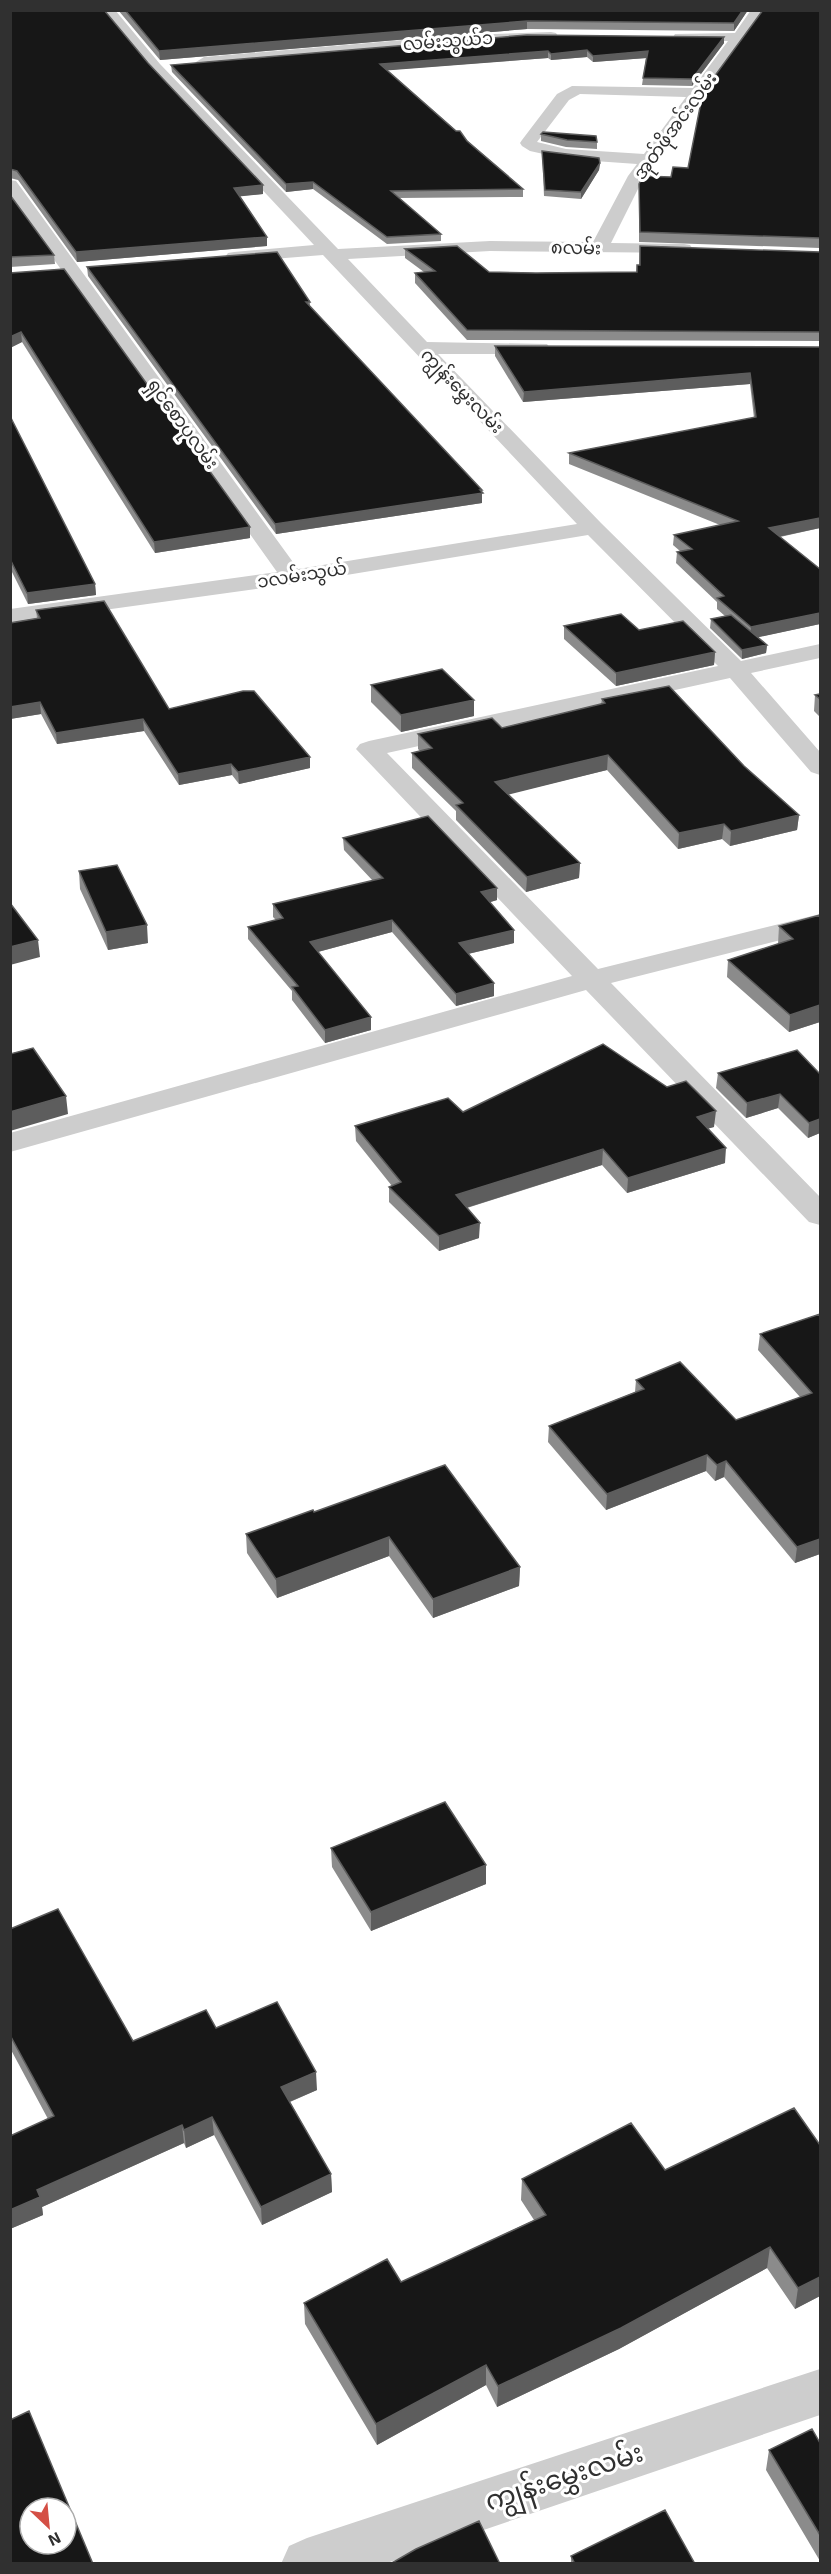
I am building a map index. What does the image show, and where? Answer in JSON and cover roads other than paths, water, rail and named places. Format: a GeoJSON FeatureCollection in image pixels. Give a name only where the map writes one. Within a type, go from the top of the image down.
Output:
{"type":"FeatureCollection","features":[{"type":"Feature","properties":{"kind":"street","name":"ကျွန်းမွှေးလမ်း"},"geometry":{"type":"LineString","coordinates":[[107,10],[155,67],[421,348],[593,528],[734,668],[820,767]]}},
{"type":"Feature","properties":{"kind":"street","name":"အုတ်ဖိုအင်းလမ်း"},"geometry":{"type":"LineString","coordinates":[[599,248],[636,176],[759,10]]}},
{"type":"Feature","properties":{"kind":"street","name":"လမ်းသွယ်၁"},"geometry":{"type":"LineString","coordinates":[[155,67],[462,39],[563,36]]}},
{"type":"Feature","properties":{"kind":"street"},"geometry":{"type":"LineString","coordinates":[[670,36],[741,37]]}},
{"type":"Feature","properties":{"kind":"street"},"geometry":{"type":"LineString","coordinates":[[649,159],[552,153],[533,148],[528,143],[563,97],[577,89],[699,93]]}},
{"type":"Feature","properties":{"kind":"street","name":"ရှင်စောပုလမ်း"},"geometry":{"type":"LineString","coordinates":[[10,185],[292,577]]}},
{"type":"Feature","properties":{"kind":"street","name":"၈လမ်း"},"geometry":{"type":"LineString","coordinates":[[212,259],[490,246],[702,249]]}},
{"type":"Feature","properties":{"kind":"street"},"geometry":{"type":"LineString","coordinates":[[52,272],[96,268]]}},
{"type":"Feature","properties":{"kind":"street"},"geometry":{"type":"LineString","coordinates":[[421,348],[562,348]]}},
{"type":"Feature","properties":{"kind":"street","name":"၁လမ်းသွယ်"},"geometry":{"type":"LineString","coordinates":[[10,616],[292,577],[593,528]]}},
{"type":"Feature","properties":{"kind":"street"},"geometry":{"type":"LineString","coordinates":[[820,651],[369,748],[820,1215]]}},
{"type":"Feature","properties":{"kind":"street"},"geometry":{"type":"LineString","coordinates":[[10,1143],[592,979],[820,922]]}},
{"type":"Feature","properties":{"kind":"street","name":"ကျွန်းမွှေးလမ်း"},"geometry":{"type":"LineString","coordinates":[[307,2564],[820,2392]]}}]}
